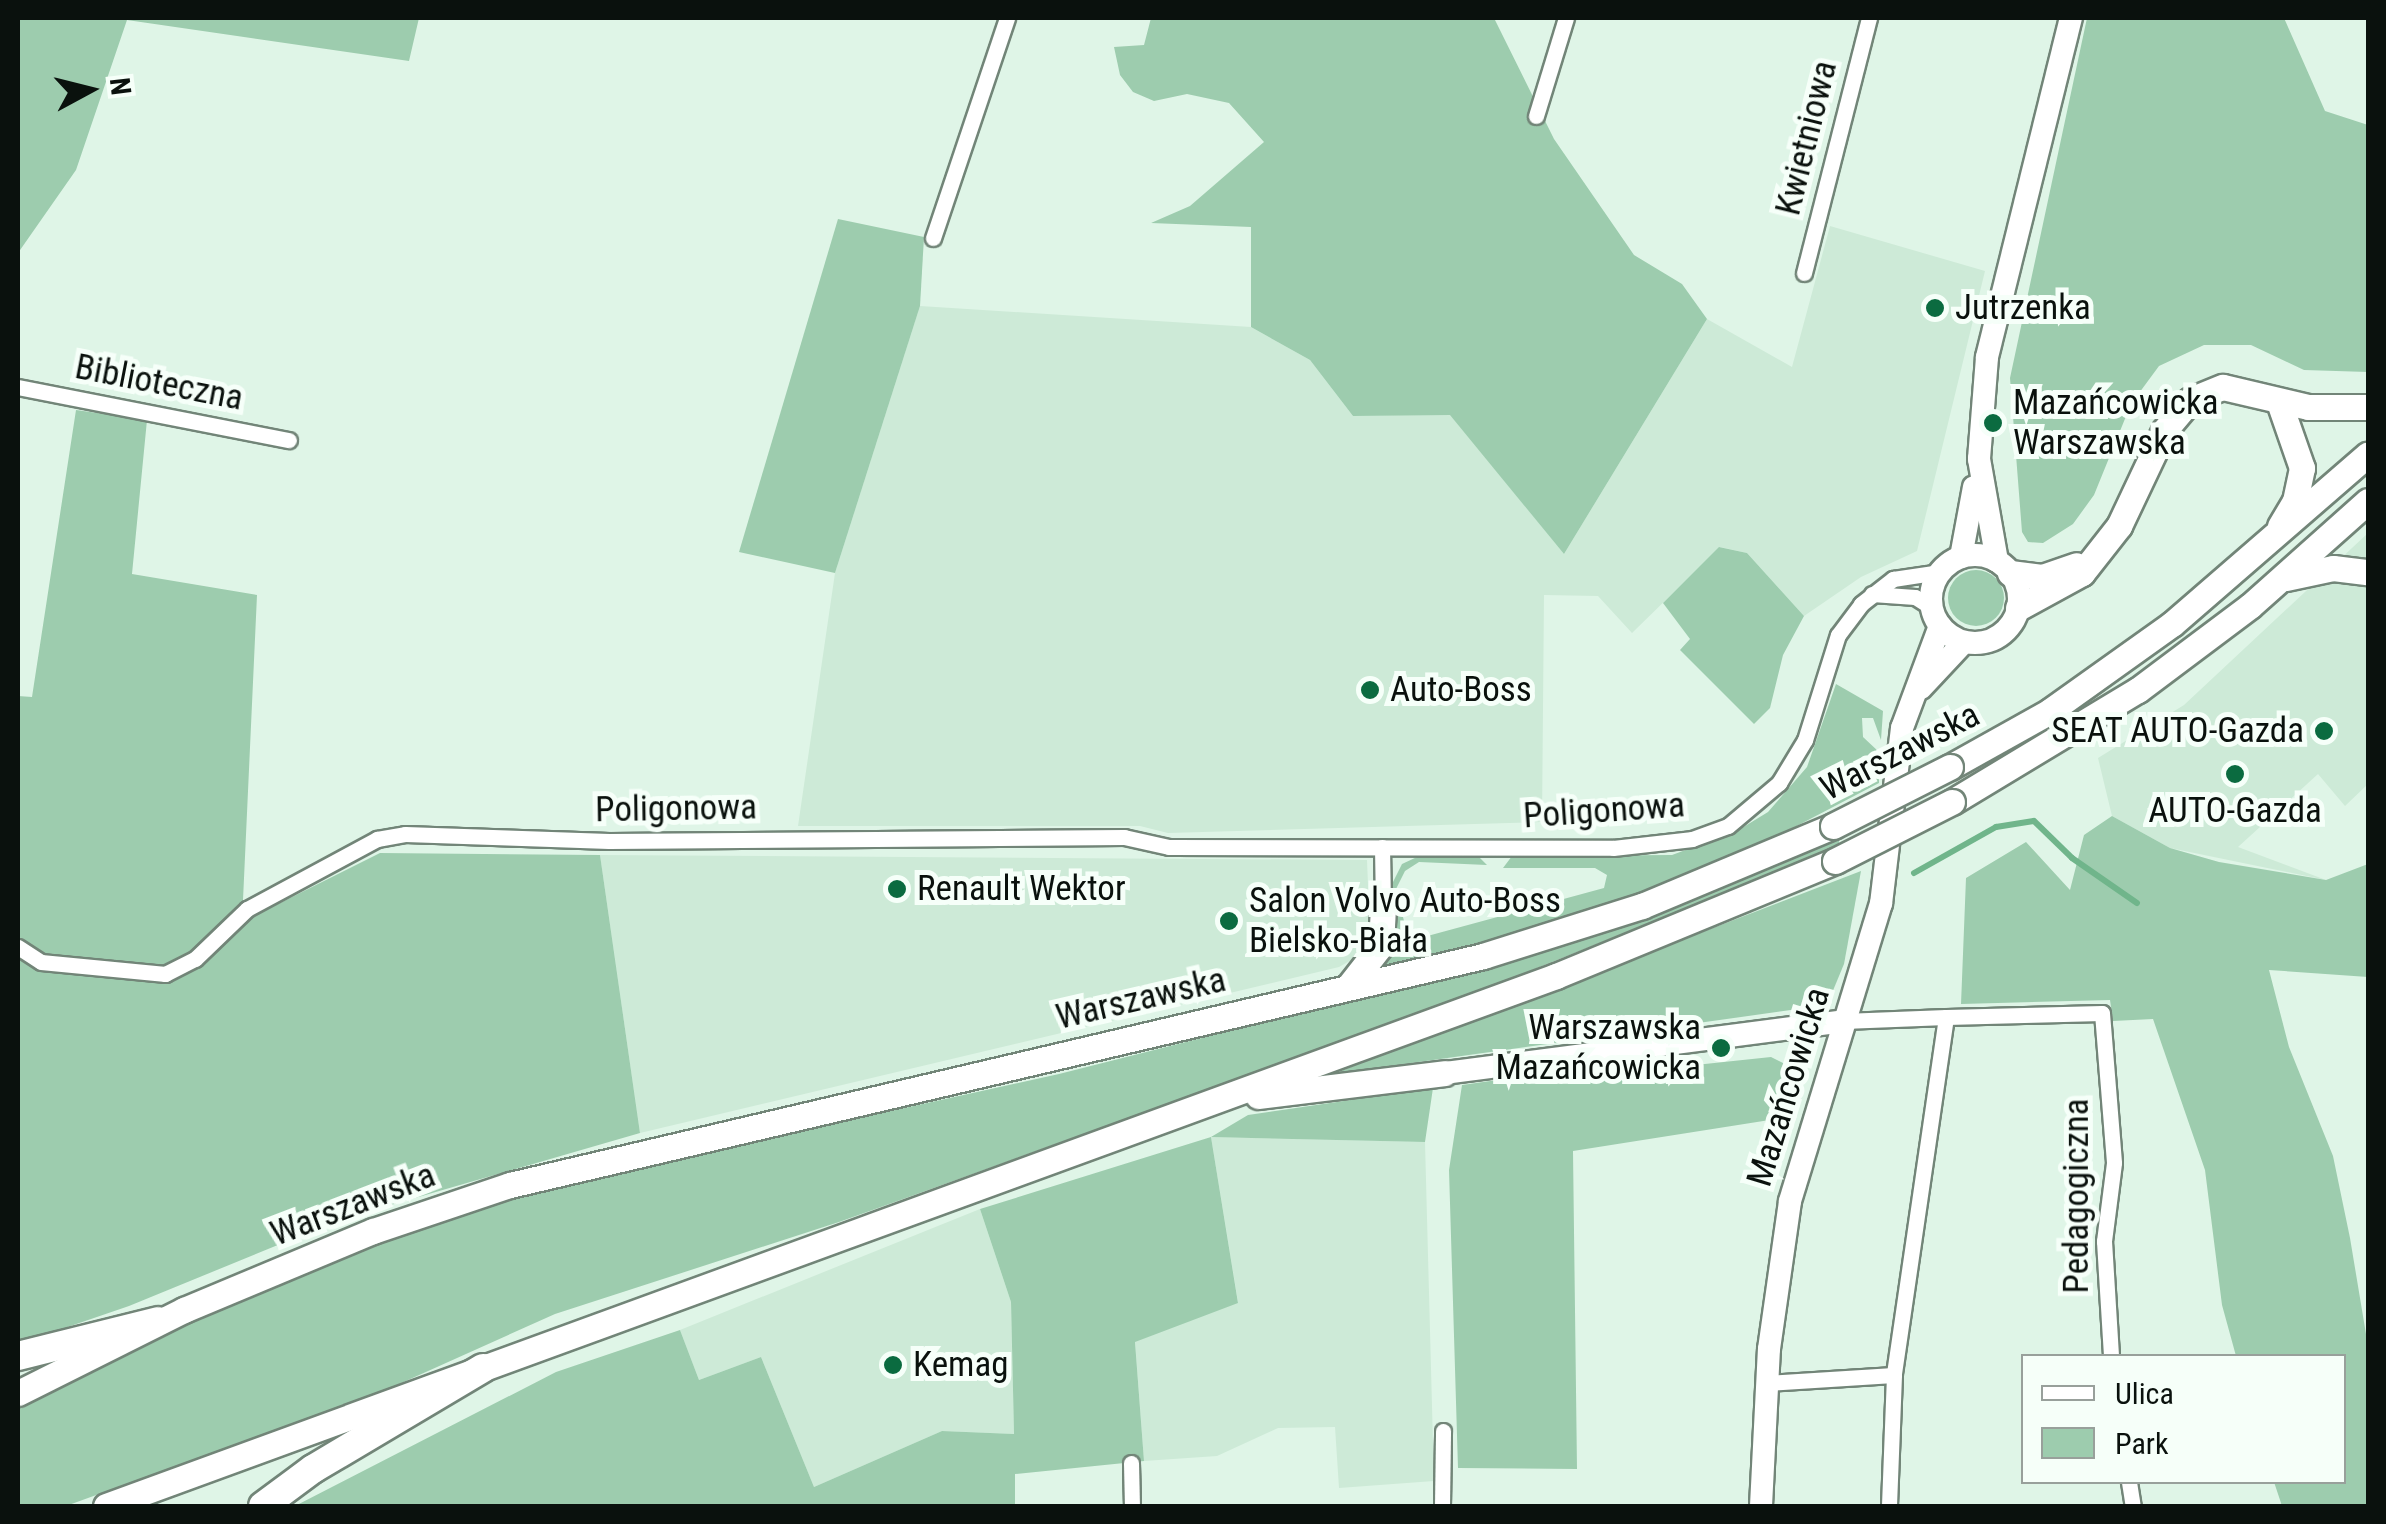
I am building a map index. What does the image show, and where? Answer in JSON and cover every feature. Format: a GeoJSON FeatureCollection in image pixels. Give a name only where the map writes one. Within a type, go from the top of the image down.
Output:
{"type":"FeatureCollection","features":[{"type":"Feature","properties":{"kind":"highway"},"geometry":{"type":"LineString","coordinates":[[18,1356],[158,1321]]}},
{"type":"Feature","properties":{"kind":"highway"},"geometry":{"type":"LineString","coordinates":[[263,1506],[313,1468],[483,1368]]}},
{"type":"Feature","properties":{"kind":"main road"},"geometry":{"type":"LineString","coordinates":[[2018,608],[2070,582],[2119,526],[2164,431],[2190,400],[2223,387],[2279,402],[2368,407]]}},
{"type":"Feature","properties":{"kind":"main road"},"geometry":{"type":"LineString","coordinates":[[2267,547],[2295,502],[2302,468],[2279,402]]}},
{"type":"Feature","properties":{"kind":"main road","name":"Warszawska"},"geometry":{"type":"LineString","coordinates":[[18,1393],[158,1321],[373,1231],[573,1166],[1348,987],[1566,932],[1709,881],[1833,826],[1950,767],[2097,679],[2267,547],[2368,454]]}},
{"type":"Feature","properties":{"kind":"main road","name":"Warszawska"},"geometry":{"type":"LineString","coordinates":[[106,1506],[1606,957],[1835,861],[2085,728],[2282,579],[2368,501]]}},
{"type":"Feature","properties":{"kind":"main road"},"geometry":{"type":"LineString","coordinates":[[2004,567],[2042,577],[2094,556]]}},
{"type":"Feature","properties":{"kind":"main road"},"geometry":{"type":"LineString","coordinates":[[2282,579],[2333,568],[2368,572]]}},
{"type":"Feature","properties":{"kind":"main road"},"geometry":{"type":"LineString","coordinates":[[1348,987],[1381,945],[1383,906]]}},
{"type":"Feature","properties":{"kind":"main road"},"geometry":{"type":"LineString","coordinates":[[1213,1101],[1445,1073]]}},
{"type":"Feature","properties":{"kind":"street"},"geometry":{"type":"LineString","coordinates":[[933,238],[1007,18]]}},
{"type":"Feature","properties":{"kind":"street"},"geometry":{"type":"LineString","coordinates":[[1536,116],[1566,18]]}},
{"type":"Feature","properties":{"kind":"street","name":"Kwietniowa"},"geometry":{"type":"LineString","coordinates":[[1804,274],[1868,18]]}},
{"type":"Feature","properties":{"kind":"street"},"geometry":{"type":"LineString","coordinates":[[1936,617],[1940,572],[1960,557],[1980,459],[1990,339],[2072,18]]}},
{"type":"Feature","properties":{"kind":"street","name":"Biblioteczna"},"geometry":{"type":"LineString","coordinates":[[18,387],[289,440]]}},
{"type":"Feature","properties":{"kind":"street"},"geometry":{"type":"LineString","coordinates":[[1872,594],[1914,597],[1964,642],[1992,640],[2018,608],[2004,567],[1980,459]]}},
{"type":"Feature","properties":{"kind":"street"},"geometry":{"type":"LineString","coordinates":[[1960,557],[2004,567]]}},
{"type":"Feature","properties":{"kind":"street","name":"Poligonowa"},"geometry":{"type":"LineString","coordinates":[[18,946],[40,962],[165,974],[195,959],[248,909],[377,839],[405,834],[608,841],[1124,836],[1169,847],[1613,848],[1692,839],[1728,826],[1756,806],[1796,756],[1838,636],[1872,594],[1893,579],[1940,572]]}},
{"type":"Feature","properties":{"kind":"street","name":"Mazańcowicka"},"geometry":{"type":"LineString","coordinates":[[1762,1506],[1766,1382],[1790,1200],[1886,880],[1898,745],[1936,617]]}},
{"type":"Feature","properties":{"kind":"street","name":"Mazańcowicka"},"geometry":{"type":"LineString","coordinates":[[1915,694],[1964,642]]}},
{"type":"Feature","properties":{"kind":"street"},"geometry":{"type":"LineString","coordinates":[[1382,847],[1383,906]]}},
{"type":"Feature","properties":{"kind":"street","name":"Pedagogiczna"},"geometry":{"type":"LineString","coordinates":[[1843,1021],[2102,1013],[2114,1164],[2104,1241],[2111,1354]]}},
{"type":"Feature","properties":{"kind":"street"},"geometry":{"type":"LineString","coordinates":[[1889,1506],[1894,1375],[1946,1017]]}},
{"type":"Feature","properties":{"kind":"street"},"geometry":{"type":"LineString","coordinates":[[1445,1073],[1843,1021]]}},
{"type":"Feature","properties":{"kind":"street"},"geometry":{"type":"LineString","coordinates":[[1766,1382],[1894,1375]]}},
{"type":"Feature","properties":{"kind":"street"},"geometry":{"type":"LineString","coordinates":[[1442,1432],[1442,1506]]}},
{"type":"Feature","properties":{"kind":"street"},"geometry":{"type":"LineString","coordinates":[[1131,1463],[1132,1506]]}},
{"type":"Feature","properties":{"kind":"shaded area"},"geometry":{"type":"Polygon","coordinates":[[[1830,226],[1985,271],[1917,551],[1861,577],[1804,616],[1747,553],[1720,547],[1632,633],[1598,596],[1544,595],[1542,822],[1168,833],[1140,826],[798,826],[835,573],[920,306],[1251,327],[1310,360],[1353,416],[1450,414],[1564,554],[1707,319],[1792,367],[1830,226]]]}},
{"type":"Feature","properties":{"kind":"shaded area"},"geometry":{"type":"Polygon","coordinates":[[[2368,533],[2368,784],[2345,806],[2318,774],[2238,847],[2326,880],[2170,848],[2112,816],[2098,758],[2184,705],[2368,533]]]}},
{"type":"Feature","properties":{"kind":"shaded area"},"geometry":{"type":"Polygon","coordinates":[[[600,855],[1367,860],[1370,935],[1362,954],[1339,967],[640,1133],[600,855]]]}},
{"type":"Feature","properties":{"kind":"shaded area"},"geometry":{"type":"Polygon","coordinates":[[[1211,1137],[1425,1142],[1434,1481],[1339,1488],[1335,1427],[1278,1428],[1217,1456],[1144,1461],[1135,1341],[1238,1302],[1211,1137]]]}},
{"type":"Feature","properties":{"kind":"shaded area"},"geometry":{"type":"Polygon","coordinates":[[[980,1209],[1011,1302],[1014,1434],[942,1431],[814,1487],[761,1357],[699,1380],[680,1330],[980,1209]]]}},
{"type":"Feature","properties":{"kind":"green space"},"geometry":{"type":"Polygon","coordinates":[[[18,18],[419,18],[409,61],[127,20],[76,170],[18,253],[18,18]]]}},
{"type":"Feature","properties":{"kind":"green space"},"geometry":{"type":"Polygon","coordinates":[[[1151,18],[1494,18],[1554,139],[1634,255],[1682,284],[1707,319],[1564,554],[1450,415],[1353,416],[1310,360],[1251,327],[1251,227],[1151,223],[1190,206],[1264,142],[1229,103],[1187,94],[1154,101],[1133,92],[1120,75],[1114,47],[1144,45],[1151,18]]]}},
{"type":"Feature","properties":{"kind":"green space"},"geometry":{"type":"Polygon","coordinates":[[[2087,18],[2284,18],[2325,111],[2368,125],[2368,372],[2304,370],[2251,345],[2204,345],[2159,366],[2131,404],[2094,495],[2073,524],[2043,543],[2028,542],[2022,532],[2010,378],[2087,18]]]}},
{"type":"Feature","properties":{"kind":"green space"},"geometry":{"type":"Polygon","coordinates":[[[838,219],[924,237],[920,306],[835,573],[739,552],[838,219]]]}},
{"type":"Feature","properties":{"kind":"green space"},"geometry":{"type":"Polygon","coordinates":[[[76,410],[147,420],[132,574],[257,595],[242,922],[380,853],[600,855],[640,1133],[339,1220],[129,1306],[18,1344],[18,696],[32,697],[76,410]]]}},
{"type":"Feature","properties":{"kind":"green space"},"geometry":{"type":"Polygon","coordinates":[[[1719,547],[1747,553],[1804,616],[1783,655],[1770,708],[1754,724],[1680,650],[1690,639],[1663,603],[1719,547]]]}},
{"type":"Feature","properties":{"kind":"green space"},"geometry":{"type":"Polygon","coordinates":[[[1976,570],[1996,578],[2004,598],[1996,618],[1976,626],[1956,618],[1948,598],[1956,578],[1976,570]]]}},
{"type":"Feature","properties":{"kind":"green space"},"geometry":{"type":"Polygon","coordinates":[[[1836,684],[1883,711],[1881,740],[1873,718],[1862,718],[1863,737],[1879,752],[1879,783],[1749,851],[1623,901],[1553,925],[1383,966],[1392,947],[1389,890],[1402,864],[1417,857],[1478,856],[1487,865],[1419,862],[1405,871],[1396,889],[1409,941],[1604,888],[1607,875],[1595,868],[1503,868],[1512,856],[1672,855],[1737,831],[1768,812],[1807,767],[1836,684]]]}},
{"type":"Feature","properties":{"kind":"green space"},"geometry":{"type":"Polygon","coordinates":[[[2112,816],[2170,848],[2219,862],[2326,880],[2368,864],[2368,977],[2269,970],[2289,1047],[2333,1156],[2350,1238],[2368,1346],[2368,1506],[2282,1506],[2275,1484],[2346,1484],[2346,1354],[2235,1354],[2222,1305],[2205,1170],[2153,1019],[2113,1021],[2110,1000],[1961,1004],[1966,878],[2026,842],[2070,890],[2084,835],[2112,816]]]}},
{"type":"Feature","properties":{"kind":"green space"},"geometry":{"type":"Polygon","coordinates":[[[1839,838],[1839,847],[1462,998],[839,1222],[555,1314],[388,1389],[66,1506],[18,1506],[18,1409],[139,1345],[331,1260],[554,1185],[1059,1074],[1495,964],[1647,917],[1839,838]]]}},
{"type":"Feature","properties":{"kind":"green space"},"geometry":{"type":"Polygon","coordinates":[[[1861,871],[1844,964],[1827,1005],[1333,1074],[1861,871]]]}},
{"type":"Feature","properties":{"kind":"green space"},"geometry":{"type":"Polygon","coordinates":[[[1669,1056],[1686,1066],[1771,1057],[1785,1064],[1788,1089],[1776,1119],[1573,1151],[1577,1469],[1458,1468],[1449,1170],[1462,1085],[1669,1056]]]}},
{"type":"Feature","properties":{"kind":"green space"},"geometry":{"type":"Polygon","coordinates":[[[1433,1088],[1425,1142],[1211,1137],[1248,1115],[1433,1088]]]}},
{"type":"Feature","properties":{"kind":"green space"},"geometry":{"type":"Polygon","coordinates":[[[1211,1137],[1238,1303],[1135,1342],[1144,1461],[1015,1474],[1015,1506],[295,1506],[556,1372],[680,1330],[699,1380],[761,1357],[814,1487],[942,1431],[1014,1434],[1011,1302],[980,1209],[1211,1137]]]}},
{"type":"Feature","properties":{"kind":"waterway"},"geometry":{"type":"LineString","coordinates":[[1914,873],[1996,827],[2034,821],[2072,858],[2137,903]]}},
{"type":"Feature","properties":{"kind":"place","name":"Jutrzenka"},"geometry":{"type":"Point","coordinates":[1935,308]}},
{"type":"Feature","properties":{"kind":"place","name":"Mazańcowicka Warszawska"},"geometry":{"type":"Point","coordinates":[1993,423]}},
{"type":"Feature","properties":{"kind":"place","name":"Auto-Boss"},"geometry":{"type":"Point","coordinates":[1370,690]}},
{"type":"Feature","properties":{"kind":"place","name":"SEAT AUTO-Gazda"},"geometry":{"type":"Point","coordinates":[2324,731]}},
{"type":"Feature","properties":{"kind":"place","name":"AUTO-Gazda"},"geometry":{"type":"Point","coordinates":[2235,774]}},
{"type":"Feature","properties":{"kind":"place","name":"Renault Wektor"},"geometry":{"type":"Point","coordinates":[897,889]}},
{"type":"Feature","properties":{"kind":"place","name":"Salon Volvo Auto-Boss Bielsko-Biała"},"geometry":{"type":"Point","coordinates":[1229,921]}},
{"type":"Feature","properties":{"kind":"place","name":"Warszawska Mazańcowicka"},"geometry":{"type":"Point","coordinates":[1721,1048]}},
{"type":"Feature","properties":{"kind":"place","name":"Kemag"},"geometry":{"type":"Point","coordinates":[893,1365]}}]}
